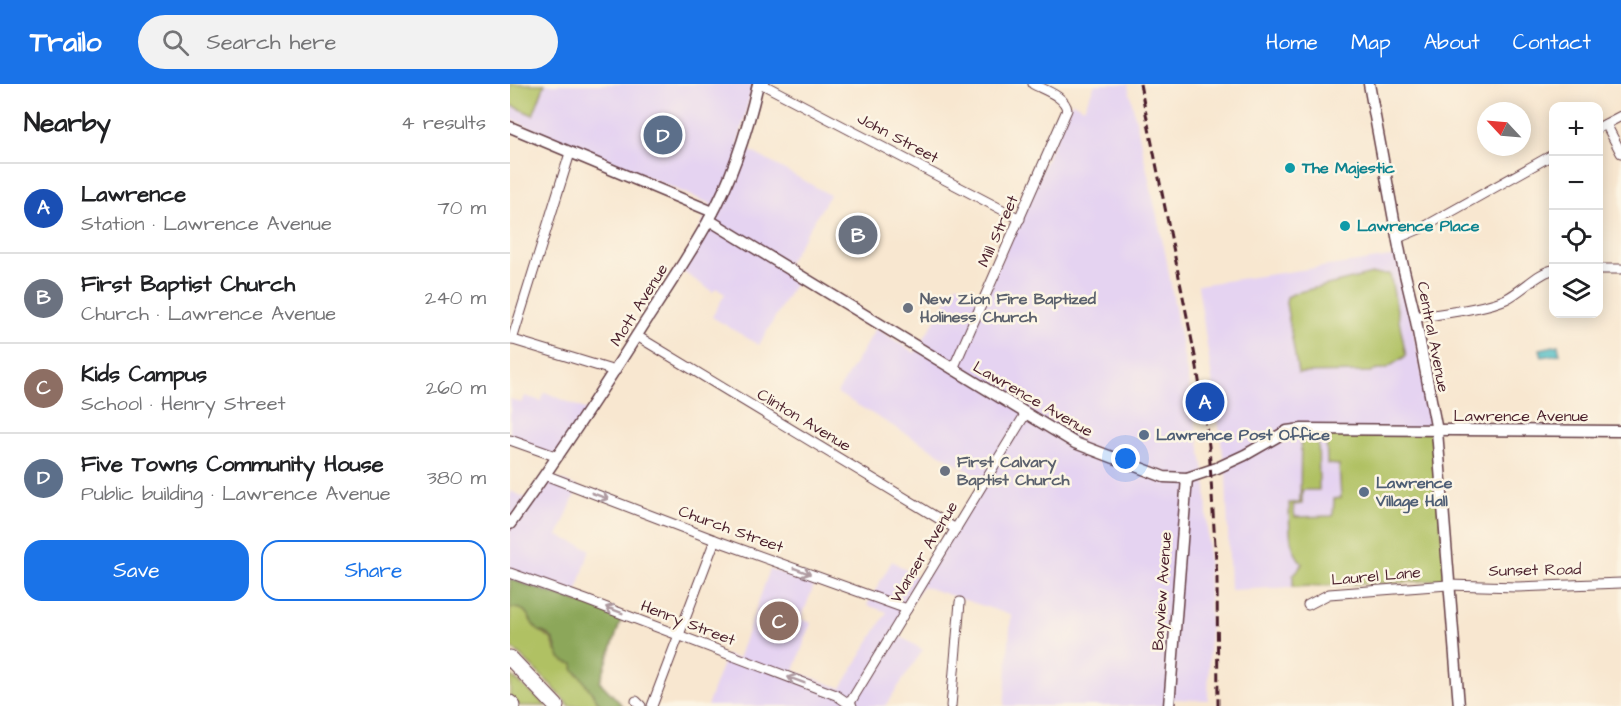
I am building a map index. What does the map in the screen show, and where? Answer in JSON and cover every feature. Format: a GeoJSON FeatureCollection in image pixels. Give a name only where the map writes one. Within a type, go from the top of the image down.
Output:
{"type":"FeatureCollection","features":[{"type":"Feature","properties":{"kind":"highway"},"geometry":{"type":"LineString","coordinates":[[510,658],[556,706]]}},
{"type":"Feature","properties":{"kind":"street","name":"Mott Avenue"},"geometry":{"type":"LineString","coordinates":[[510,524],[615,371],[711,216],[740,153],[760,84]]}},
{"type":"Feature","properties":{"kind":"street","name":"John Street"},"geometry":{"type":"LineString","coordinates":[[760,84],[1020,219]]}},
{"type":"Feature","properties":{"kind":"street","name":"Mill Street"},"geometry":{"type":"LineString","coordinates":[[953,369],[1067,110],[1067,105],[1061,99],[1033,84]]}},
{"type":"Feature","properties":{"kind":"street","name":"Central Avenue"},"geometry":{"type":"LineString","coordinates":[[1369,84],[1437,431],[1459,706]]}},
{"type":"Feature","properties":{"kind":"street"},"geometry":{"type":"LineString","coordinates":[[1603,125],[1621,116]]}},
{"type":"Feature","properties":{"kind":"street","name":"Lawrence Avenue"},"geometry":{"type":"LineString","coordinates":[[510,127],[711,216],[1075,443],[1164,477],[1187,478],[1217,468],[1287,431],[1302,429],[1621,431]]}},
{"type":"Feature","properties":{"kind":"street"},"geometry":{"type":"LineString","coordinates":[[1603,127],[1621,153]]}},
{"type":"Feature","properties":{"kind":"street"},"geometry":{"type":"LineString","coordinates":[[570,153],[511,340],[615,371]]}},
{"type":"Feature","properties":{"kind":"street"},"geometry":{"type":"LineString","coordinates":[[1398,238],[1424,227],[1550,156]]}},
{"type":"Feature","properties":{"kind":"street"},"geometry":{"type":"LineString","coordinates":[[1603,269],[1621,269]]}},
{"type":"Feature","properties":{"kind":"street"},"geometry":{"type":"LineString","coordinates":[[1415,316],[1428,316],[1505,300],[1520,292],[1549,270]]}},
{"type":"Feature","properties":{"kind":"street","name":"Clinton Avenue"},"geometry":{"type":"LineString","coordinates":[[637,336],[956,529]]}},
{"type":"Feature","properties":{"kind":"street","name":"Wanser Avenue"},"geometry":{"type":"LineString","coordinates":[[850,705],[1026,413]]}},
{"type":"Feature","properties":{"kind":"street"},"geometry":{"type":"LineString","coordinates":[[510,440],[558,457]]}},
{"type":"Feature","properties":{"kind":"street","name":"Church Street"},"geometry":{"type":"LineString","coordinates":[[545,475],[715,540],[907,609]]}},
{"type":"Feature","properties":{"kind":"street","name":"Bayview Avenue"},"geometry":{"type":"LineString","coordinates":[[1169,706],[1187,478]]}},
{"type":"Feature","properties":{"kind":"street"},"geometry":{"type":"LineString","coordinates":[[652,706],[715,540]]}},
{"type":"Feature","properties":{"kind":"street","name":"Henry Street"},"geometry":{"type":"LineString","coordinates":[[510,573],[836,695],[850,705]]}},
{"type":"Feature","properties":{"kind":"street","name":"Sunset Road"},"geometry":{"type":"LineString","coordinates":[[1449,585],[1517,587],[1621,583]]}},
{"type":"Feature","properties":{"kind":"street","name":"Laurel Lane"},"geometry":{"type":"LineString","coordinates":[[1308,605],[1329,594],[1449,585]]}},
{"type":"Feature","properties":{"kind":"street"},"geometry":{"type":"LineString","coordinates":[[951,706],[960,602]]}},
{"type":"Feature","properties":{"kind":"shaded area"},"geometry":{"type":"Polygon","coordinates":[[[510,84],[753,84],[738,144],[830,195],[784,269],[798,278],[759,345],[712,317],[725,294],[716,288],[713,292],[679,269],[711,204],[510,119],[510,84]]]}},
{"type":"Feature","properties":{"kind":"shaded area"},"geometry":{"type":"Polygon","coordinates":[[[1095,84],[1128,84],[1166,257],[1206,482],[1210,626],[1208,700],[1171,699],[1171,706],[1004,706],[1011,615],[922,586],[893,632],[923,650],[885,706],[707,706],[726,655],[738,659],[770,569],[814,585],[801,619],[811,623],[794,671],[841,688],[887,612],[867,605],[892,561],[923,581],[986,481],[837,393],[876,328],[915,353],[957,284],[983,300],[1072,102],[1084,108],[1095,84]]]}},
{"type":"Feature","properties":{"kind":"shaded area"},"geometry":{"type":"Polygon","coordinates":[[[1398,256],[1435,435],[1446,580],[1230,590],[1226,474],[1198,285],[1398,256]]]}},
{"type":"Feature","properties":{"kind":"shaded area"},"geometry":{"type":"Polygon","coordinates":[[[545,392],[589,411],[557,458],[510,438],[510,399],[522,403],[525,396],[541,401],[545,392]]]}},
{"type":"Feature","properties":{"kind":"shaded area"},"geometry":{"type":"Polygon","coordinates":[[[546,474],[578,487],[558,536],[590,549],[574,600],[510,579],[510,491],[528,499],[546,474]]]}},
{"type":"Feature","properties":{"kind":"green space"},"geometry":{"type":"Polygon","coordinates":[[[510,84],[545,84],[533,115],[510,105],[510,84]]]}},
{"type":"Feature","properties":{"kind":"green space"},"geometry":{"type":"Polygon","coordinates":[[[1372,274],[1390,274],[1406,356],[1387,368],[1370,372],[1298,373],[1286,303],[1287,297],[1372,274]]]}},
{"type":"Feature","properties":{"kind":"green space"},"geometry":{"type":"Polygon","coordinates":[[[1301,431],[1318,431],[1319,490],[1302,490],[1302,504],[1293,505],[1295,517],[1333,516],[1334,499],[1341,498],[1339,465],[1327,464],[1326,431],[1434,432],[1446,580],[1293,587],[1293,575],[1303,564],[1294,551],[1292,543],[1289,503],[1300,502],[1301,431]]]}},
{"type":"Feature","properties":{"kind":"green space"},"geometry":{"type":"Polygon","coordinates":[[[510,579],[622,617],[600,682],[623,706],[601,706],[573,669],[574,664],[559,657],[551,637],[538,630],[525,612],[517,608],[510,608],[510,579]]]}},
{"type":"Feature","properties":{"kind":"green space"},"geometry":{"type":"Polygon","coordinates":[[[510,608],[517,608],[525,612],[534,626],[551,639],[555,650],[574,664],[577,674],[601,706],[569,706],[552,686],[510,646],[510,608]]]}},
{"type":"Feature","properties":{"kind":"green space"},"geometry":{"type":"Polygon","coordinates":[[[510,675],[547,706],[520,706],[510,696],[510,675]]]}},
{"type":"Feature","properties":{"kind":"water"},"geometry":{"type":"Polygon","coordinates":[[[1558,345],[1560,354],[1542,357],[1540,349],[1558,345]]]}},
{"type":"Feature","properties":{"kind":"railway"},"geometry":{"type":"LineString","coordinates":[[1140,84],[1196,361],[1209,446],[1217,578],[1218,706]]}},
{"type":"Feature","properties":{"kind":"place","name":"Five Towns Community House"},"geometry":{"type":"Point","coordinates":[663,135]}},
{"type":"Feature","properties":{"kind":"place","name":"The Majestic"},"geometry":{"type":"Point","coordinates":[1290,168]}},
{"type":"Feature","properties":{"kind":"place","name":"Lawrence Place"},"geometry":{"type":"Point","coordinates":[1345,226]}},
{"type":"Feature","properties":{"kind":"place","name":"First Baptist Church"},"geometry":{"type":"Point","coordinates":[858,235]}},
{"type":"Feature","properties":{"kind":"place","name":"New Zion Fire Baptized Holiness Church"},"geometry":{"type":"Point","coordinates":[908,308]}},
{"type":"Feature","properties":{"kind":"place","name":"Lawrence"},"geometry":{"type":"Point","coordinates":[1205,402]}},
{"type":"Feature","properties":{"kind":"place","name":"Lawrence Post Office"},"geometry":{"type":"Point","coordinates":[1144,435]}},
{"type":"Feature","properties":{"kind":"place","name":"First Calvary Baptist Church"},"geometry":{"type":"Point","coordinates":[945,471]}},
{"type":"Feature","properties":{"kind":"place","name":"Lawrence Village Hall"},"geometry":{"type":"Point","coordinates":[1364,492]}},
{"type":"Feature","properties":{"kind":"place","name":"Kids Campus"},"geometry":{"type":"Point","coordinates":[779,621]}}]}
